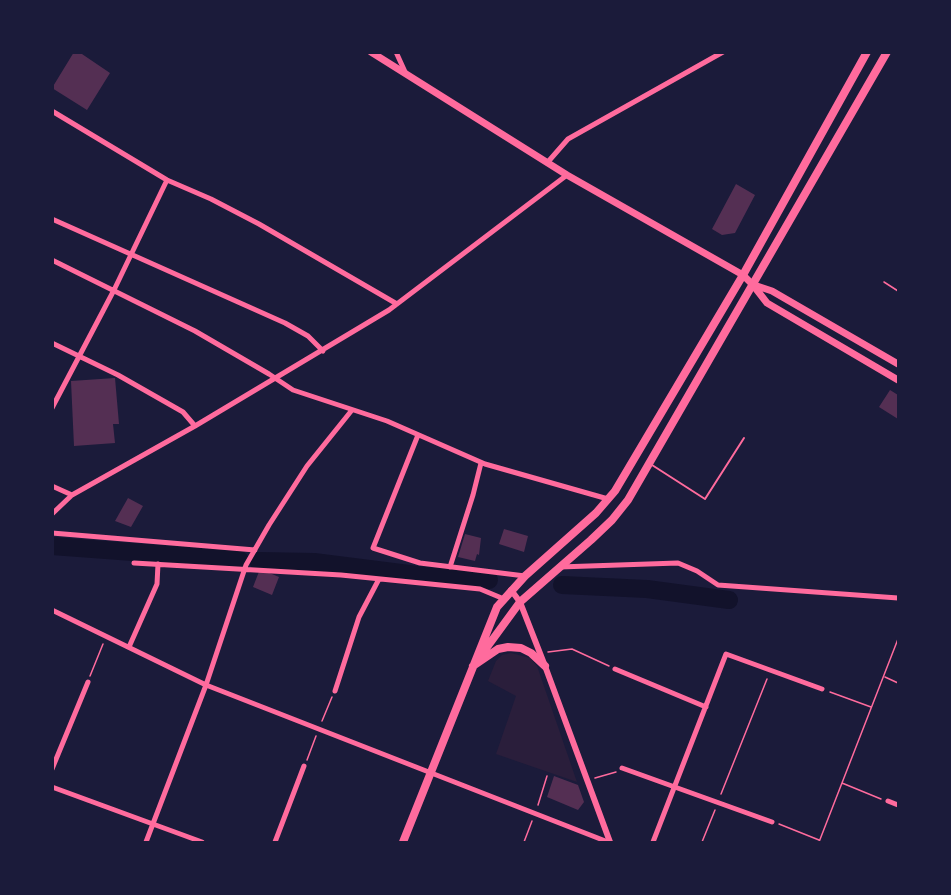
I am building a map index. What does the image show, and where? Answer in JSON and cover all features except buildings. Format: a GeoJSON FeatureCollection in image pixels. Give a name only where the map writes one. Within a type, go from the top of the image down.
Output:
{"type":"FeatureCollection","features":[{"type":"Feature","properties":{"kind":"main road"},"geometry":{"type":"LineString","coordinates":[[371,52],[567,176],[742,275],[767,303],[898,380]]}},
{"type":"Feature","properties":{"kind":"main road"},"geometry":{"type":"LineString","coordinates":[[404,843],[472,666],[498,607],[525,576],[596,513],[615,490],[742,275],[867,52]]}},
{"type":"Feature","properties":{"kind":"main road"},"geometry":{"type":"LineString","coordinates":[[472,666],[520,602],[612,520],[628,500],[887,52]]}},
{"type":"Feature","properties":{"kind":"main road"},"geometry":{"type":"LineString","coordinates":[[753,285],[772,291],[898,364]]}},
{"type":"Feature","properties":{"kind":"main road"},"geometry":{"type":"LineString","coordinates":[[472,666],[498,649],[508,646],[521,648],[531,653],[545,666]]}},
{"type":"Feature","properties":{"kind":"street"},"geometry":{"type":"LineString","coordinates":[[396,52],[406,74]]}},
{"type":"Feature","properties":{"kind":"street"},"geometry":{"type":"LineString","coordinates":[[547,163],[568,139],[723,52]]}},
{"type":"Feature","properties":{"kind":"street"},"geometry":{"type":"LineString","coordinates":[[52,111],[167,180],[211,199],[259,224],[397,304]]}},
{"type":"Feature","properties":{"kind":"street"},"geometry":{"type":"LineString","coordinates":[[52,514],[72,495],[195,426],[397,304],[567,176]]}},
{"type":"Feature","properties":{"kind":"street"},"geometry":{"type":"LineString","coordinates":[[52,408],[114,290],[167,180]]}},
{"type":"Feature","properties":{"kind":"street"},"geometry":{"type":"LineString","coordinates":[[52,219],[285,323],[308,336],[322,351]]}},
{"type":"Feature","properties":{"kind":"street"},"geometry":{"type":"LineString","coordinates":[[52,260],[195,331],[293,390],[387,421],[481,463],[608,499]]}},
{"type":"Feature","properties":{"kind":"street"},"geometry":{"type":"LineString","coordinates":[[52,343],[118,375],[183,412],[195,426]]}},
{"type":"Feature","properties":{"kind":"street"},"geometry":{"type":"LineString","coordinates":[[52,390],[61,393]]}},
{"type":"Feature","properties":{"kind":"street"},"geometry":{"type":"LineString","coordinates":[[146,843],[206,685],[245,568],[307,466],[352,410]]}},
{"type":"Feature","properties":{"kind":"street"},"geometry":{"type":"LineString","coordinates":[[418,435],[373,548],[420,563],[525,576]]}},
{"type":"Feature","properties":{"kind":"street"},"geometry":{"type":"LineString","coordinates":[[450,567],[481,463]]}},
{"type":"Feature","properties":{"kind":"street"},"geometry":{"type":"LineString","coordinates":[[52,486],[72,495]]}},
{"type":"Feature","properties":{"kind":"street"},"geometry":{"type":"LineString","coordinates":[[52,534],[255,550]]}},
{"type":"Feature","properties":{"kind":"street"},"geometry":{"type":"LineString","coordinates":[[134,562],[286,570],[480,589],[504,599]]}},
{"type":"Feature","properties":{"kind":"street"},"geometry":{"type":"LineString","coordinates":[[558,567],[678,563],[697,571],[718,585],[898,598]]}},
{"type":"Feature","properties":{"kind":"street"},"geometry":{"type":"LineString","coordinates":[[129,647],[157,584],[158,564]]}},
{"type":"Feature","properties":{"kind":"street"},"geometry":{"type":"LineString","coordinates":[[335,691],[359,617],[378,579]]}},
{"type":"Feature","properties":{"kind":"street"},"geometry":{"type":"LineString","coordinates":[[511,590],[520,602],[540,653],[609,843]]}},
{"type":"Feature","properties":{"kind":"street"},"geometry":{"type":"LineString","coordinates":[[52,610],[206,685],[609,843]]}},
{"type":"Feature","properties":{"kind":"street"},"geometry":{"type":"LineString","coordinates":[[653,843],[726,654],[822,689]]}},
{"type":"Feature","properties":{"kind":"street"},"geometry":{"type":"LineString","coordinates":[[615,669],[706,707]]}},
{"type":"Feature","properties":{"kind":"street"},"geometry":{"type":"LineString","coordinates":[[52,770],[88,682]]}},
{"type":"Feature","properties":{"kind":"street"},"geometry":{"type":"LineString","coordinates":[[275,843],[304,766]]}},
{"type":"Feature","properties":{"kind":"street"},"geometry":{"type":"LineString","coordinates":[[622,768],[772,822]]}},
{"type":"Feature","properties":{"kind":"street"},"geometry":{"type":"LineString","coordinates":[[52,788],[202,843]]}},
{"type":"Feature","properties":{"kind":"street"},"geometry":{"type":"LineString","coordinates":[[888,801],[898,805]]}},
{"type":"Feature","properties":{"kind":"lane"},"geometry":{"type":"LineString","coordinates":[[649,464],[705,499],[744,438]]}},
{"type":"Feature","properties":{"kind":"path"},"geometry":{"type":"LineString","coordinates":[[884,282],[898,291]]}},
{"type":"Feature","properties":{"kind":"path"},"geometry":{"type":"LineString","coordinates":[[88,682],[106,637]]}},
{"type":"Feature","properties":{"kind":"path"},"geometry":{"type":"LineString","coordinates":[[772,822],[819,841],[898,639]]}},
{"type":"Feature","properties":{"kind":"path"},"geometry":{"type":"LineString","coordinates":[[540,653],[572,649],[615,669]]}},
{"type":"Feature","properties":{"kind":"path"},"geometry":{"type":"LineString","coordinates":[[702,843],[771,670]]}},
{"type":"Feature","properties":{"kind":"path"},"geometry":{"type":"LineString","coordinates":[[884,677],[898,683]]}},
{"type":"Feature","properties":{"kind":"path"},"geometry":{"type":"LineString","coordinates":[[822,689],[872,708]]}},
{"type":"Feature","properties":{"kind":"path"},"geometry":{"type":"LineString","coordinates":[[304,766],[335,691]]}},
{"type":"Feature","properties":{"kind":"path"},"geometry":{"type":"LineString","coordinates":[[587,780],[612,774],[622,768]]}},
{"type":"Feature","properties":{"kind":"path"},"geometry":{"type":"LineString","coordinates":[[524,843],[548,776]]}},
{"type":"Feature","properties":{"kind":"path"},"geometry":{"type":"LineString","coordinates":[[842,783],[888,801]]}},
{"type":"Feature","properties":{"kind":"shaded area"},"geometry":{"type":"Polygon","coordinates":[[[511,653],[530,658],[537,666],[577,782],[496,754],[516,696],[488,681],[496,661],[502,655],[511,653]]]}},
{"type":"Feature","properties":{"kind":"waterway"},"geometry":{"type":"LineString","coordinates":[[52,546],[240,560]]}},
{"type":"Feature","properties":{"kind":"waterway"},"geometry":{"type":"LineString","coordinates":[[258,561],[314,562],[425,576],[489,580]]}},
{"type":"Feature","properties":{"kind":"waterway"},"geometry":{"type":"LineString","coordinates":[[562,585],[647,589],[729,600]]}}]}
